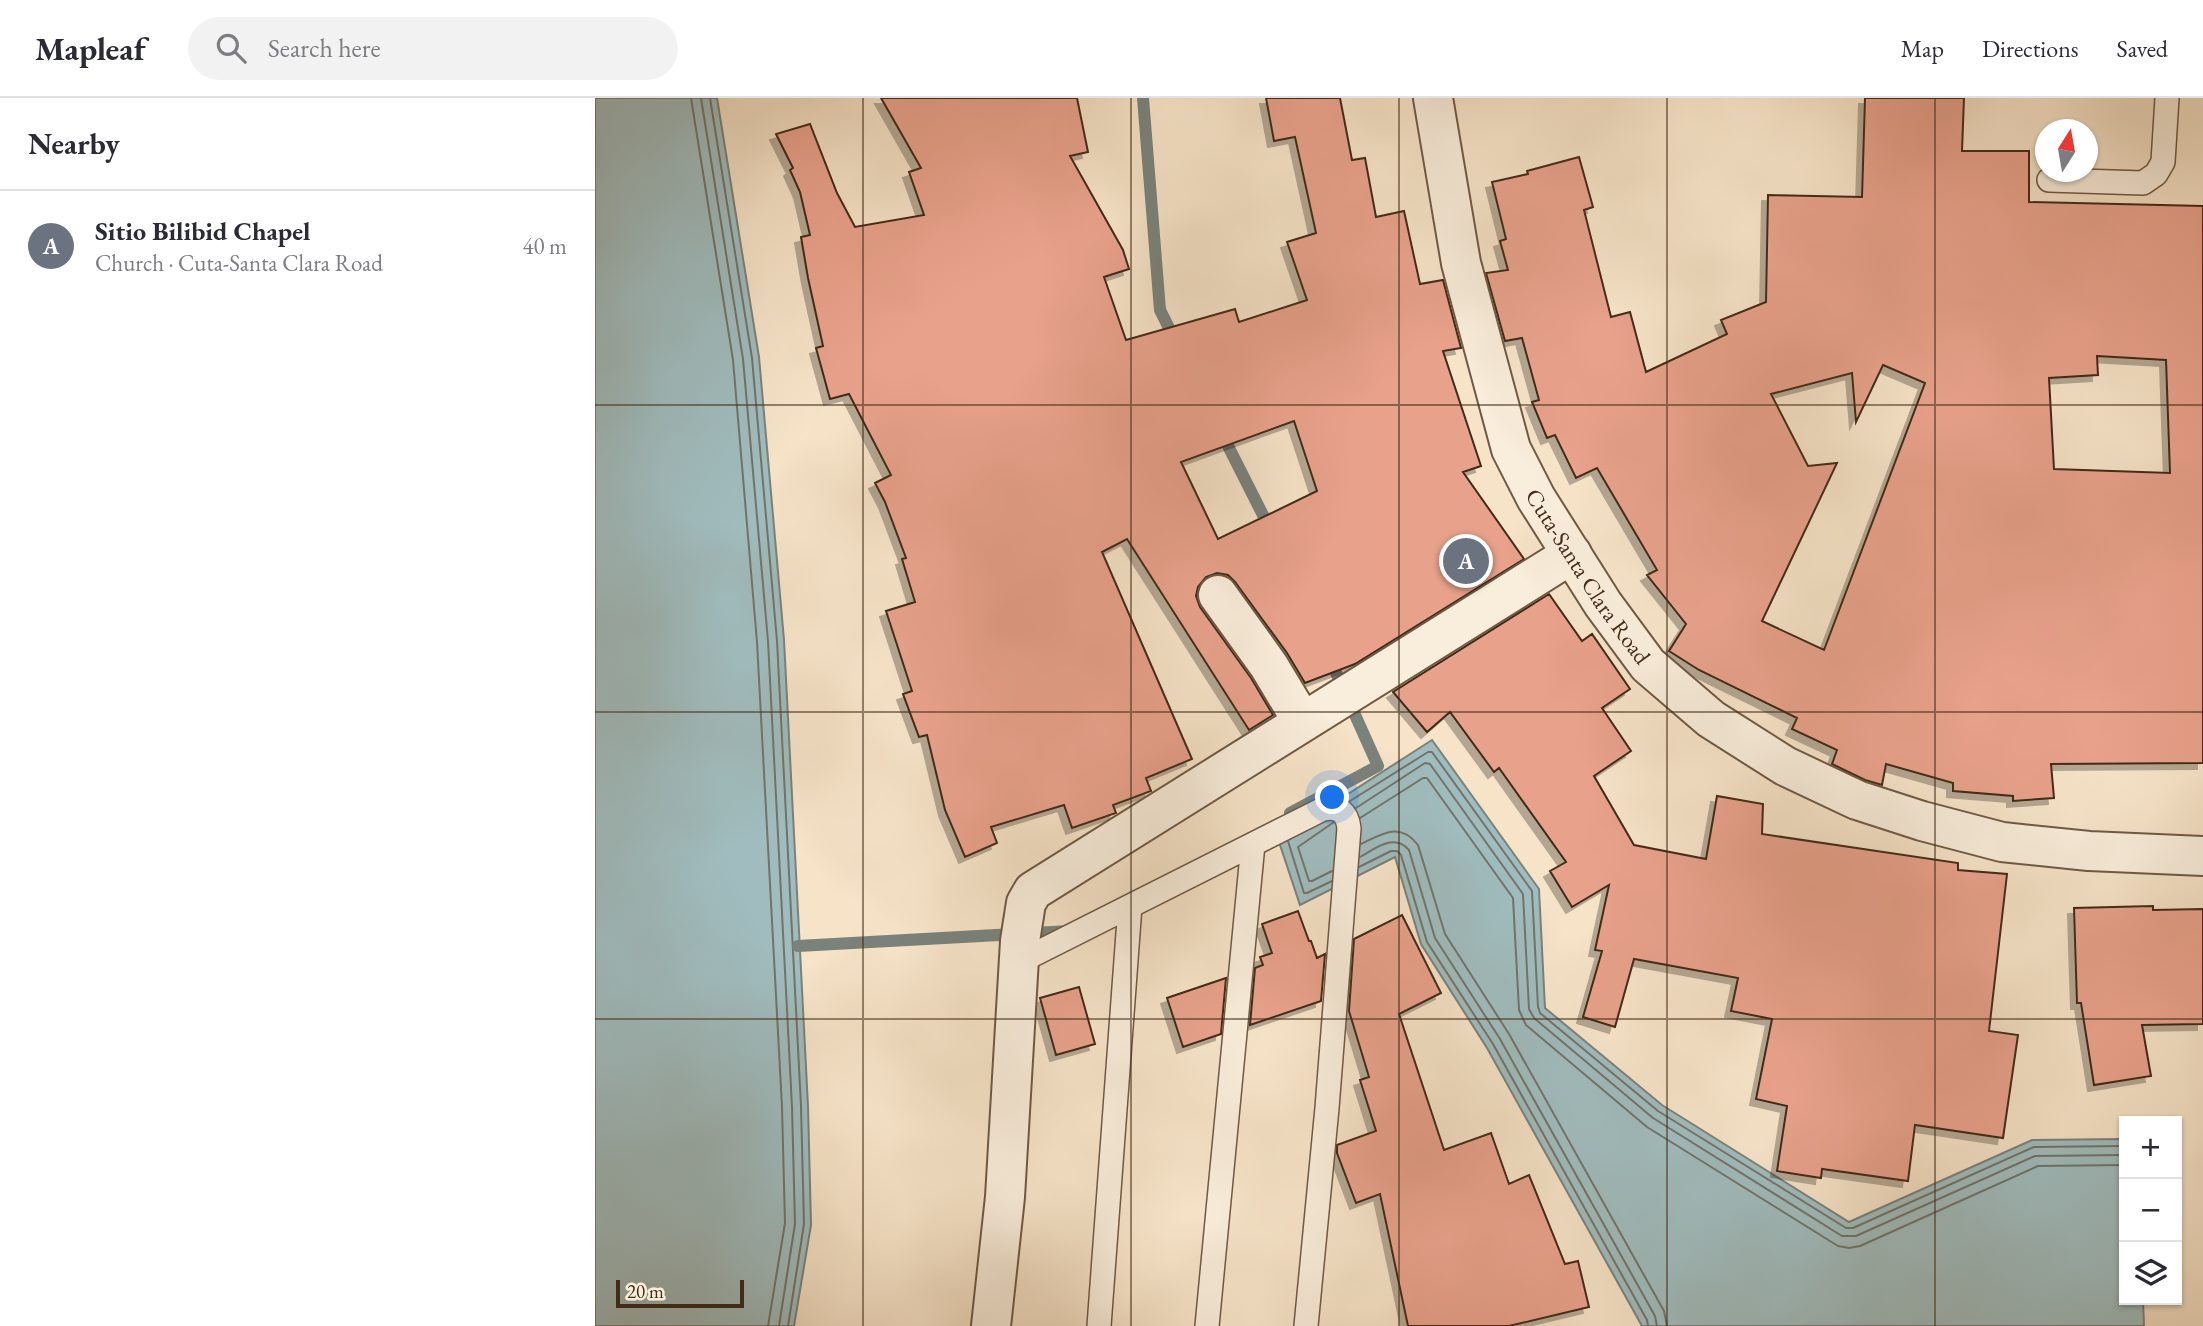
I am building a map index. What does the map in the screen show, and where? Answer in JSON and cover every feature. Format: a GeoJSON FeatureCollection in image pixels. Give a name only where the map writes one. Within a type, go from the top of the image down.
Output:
{"type":"FeatureCollection","features":[{"type":"Feature","properties":{"kind":"street","name":"Cuta-Santa Clara Road"},"geometry":{"type":"LineString","coordinates":[[1433,98],[1461,263],[1511,449],[1536,498],[1602,604],[1648,665],[1711,719],[1786,766],[1857,800],[2002,842],[2088,851],[2203,856]]}},
{"type":"Feature","properties":{"kind":"street"},"geometry":{"type":"LineString","coordinates":[[991,1326],[1005,1197],[1020,952],[1026,903],[1033,891],[1572,554]]}},
{"type":"Feature","properties":{"kind":"street"},"geometry":{"type":"LineString","coordinates":[[1218,596],[1269,666],[1302,722]]}},
{"type":"Feature","properties":{"kind":"lane"},"geometry":{"type":"LineString","coordinates":[[2098,182],[2143,183],[2156,174],[2163,162],[2167,98]]}},
{"type":"Feature","properties":{"kind":"lane"},"geometry":{"type":"LineString","coordinates":[[1020,952],[1131,906],[1323,809],[1336,808],[1343,811],[1349,828],[1327,1108],[1306,1326]]}},
{"type":"Feature","properties":{"kind":"lane"},"geometry":{"type":"LineString","coordinates":[[1207,1326],[1253,844]]}},
{"type":"Feature","properties":{"kind":"lane"},"geometry":{"type":"LineString","coordinates":[[1099,1326],[1131,906]]}},
{"type":"Feature","properties":{"kind":"water"},"geometry":{"type":"Polygon","coordinates":[[[595,98],[717,98],[759,357],[784,640],[808,1106],[811,1225],[794,1326],[595,1326],[595,98]]]}},
{"type":"Feature","properties":{"kind":"water"},"geometry":{"type":"Polygon","coordinates":[[[1432,740],[1539,889],[1545,1008],[1662,1105],[1849,1222],[2032,1140],[2119,1139],[2119,1305],[2143,1305],[2144,1326],[1642,1326],[1487,1048],[1421,944],[1395,857],[1300,905],[1278,839],[1432,740]]]}},
{"type":"Feature","properties":{"kind":"building"},"geometry":{"type":"Polygon","coordinates":[[[881,98],[1077,98],[1088,152],[1070,156],[1123,250],[1129,269],[1104,277],[1126,340],[1235,309],[1239,322],[1307,300],[1287,242],[1316,233],[1295,137],[1274,141],[1266,98],[1340,98],[1352,160],[1365,158],[1376,217],[1404,211],[1420,284],[1443,280],[1461,348],[1443,351],[1481,466],[1463,472],[1524,559],[1355,664],[1305,683],[1287,653],[1235,582],[1228,575],[1217,573],[1206,577],[1198,587],[1196,596],[1200,607],[1251,678],[1273,715],[1249,730],[1127,539],[1102,552],[1192,759],[1146,778],[1151,791],[1113,805],[1116,813],[1072,828],[1064,805],[991,827],[997,843],[965,857],[945,810],[927,735],[919,737],[903,694],[912,691],[886,611],[915,602],[902,559],[906,558],[875,483],[891,475],[849,394],[830,399],[816,348],[823,346],[801,237],[810,235],[800,192],[790,170],[793,168],[776,134],[810,124],[837,193],[855,227],[924,215],[909,172],[921,168],[881,98]],[[1294,421],[1181,462],[1218,539],[1317,491],[1294,421]]]}},
{"type":"Feature","properties":{"kind":"building"},"geometry":{"type":"Polygon","coordinates":[[[1865,98],[1964,98],[1962,151],[2029,151],[2029,202],[2203,206],[2203,763],[2051,764],[2054,798],[2013,801],[2013,796],[1953,791],[1953,783],[1886,764],[1882,785],[1832,764],[1837,750],[1792,729],[1797,718],[1699,670],[1669,651],[1686,624],[1647,575],[1657,570],[1597,468],[1576,478],[1555,435],[1547,438],[1532,402],[1539,400],[1522,338],[1505,341],[1486,273],[1508,270],[1500,241],[1506,239],[1492,182],[1528,174],[1527,171],[1579,157],[1593,207],[1584,210],[1611,317],[1630,312],[1646,372],[1727,334],[1721,320],[1766,302],[1768,195],[1862,197],[1865,98]],[[2097,356],[2098,375],[2049,378],[2054,469],[2170,473],[2166,360],[2097,356]],[[1883,365],[1856,422],[1852,373],[1771,394],[1808,466],[1837,463],[1762,621],[1824,650],[1925,383],[1883,365]]]}},
{"type":"Feature","properties":{"kind":"building"},"geometry":{"type":"Polygon","coordinates":[[[1549,594],[1582,641],[1592,634],[1630,689],[1602,708],[1631,751],[1594,776],[1634,845],[1706,859],[1717,796],[1763,804],[1762,834],[1958,863],[1958,870],[2007,874],[1989,1031],[2018,1035],[2003,1138],[1915,1125],[1908,1181],[1822,1169],[1821,1178],[1777,1171],[1787,1106],[1756,1099],[1772,1019],[1731,1011],[1738,978],[1634,959],[1615,1027],[1583,1017],[1602,951],[1595,950],[1609,885],[1572,907],[1550,871],[1566,862],[1499,768],[1494,772],[1450,712],[1427,732],[1393,692],[1549,594]]]}},
{"type":"Feature","properties":{"kind":"building"},"geometry":{"type":"Polygon","coordinates":[[[2153,906],[2153,910],[2203,909],[2203,1024],[2142,1025],[2151,1076],[2094,1085],[2081,1003],[2077,1003],[2074,908],[2153,906]]]}},
{"type":"Feature","properties":{"kind":"building"},"geometry":{"type":"Polygon","coordinates":[[[1298,911],[1317,958],[1325,954],[1321,1001],[1250,1025],[1255,968],[1263,965],[1260,957],[1272,953],[1262,924],[1298,911]]]}},
{"type":"Feature","properties":{"kind":"building"},"geometry":{"type":"Polygon","coordinates":[[[1402,915],[1441,993],[1399,1014],[1444,1150],[1491,1133],[1509,1184],[1529,1175],[1565,1264],[1578,1261],[1589,1307],[1509,1326],[1408,1326],[1380,1194],[1356,1203],[1337,1153],[1337,1145],[1376,1131],[1360,1080],[1369,1077],[1349,1011],[1354,939],[1402,915]]]}},
{"type":"Feature","properties":{"kind":"building"},"geometry":{"type":"Polygon","coordinates":[[[1226,978],[1221,1034],[1183,1047],[1167,998],[1226,978]]]}},
{"type":"Feature","properties":{"kind":"building"},"geometry":{"type":"Polygon","coordinates":[[[1079,987],[1095,1044],[1056,1055],[1040,998],[1079,987]]]}},
{"type":"Feature","properties":{"kind":"waterway"},"geometry":{"type":"LineString","coordinates":[[1143,98],[1160,310],[1176,342]]}},
{"type":"Feature","properties":{"kind":"waterway"},"geometry":{"type":"LineString","coordinates":[[1220,430],[1270,529]]}},
{"type":"Feature","properties":{"kind":"waterway"},"geometry":{"type":"LineString","coordinates":[[1290,813],[1378,766],[1329,657]]}},
{"type":"Feature","properties":{"kind":"waterway"},"geometry":{"type":"LineString","coordinates":[[798,946],[1070,931]]}},
{"type":"Feature","properties":{"kind":"place","name":"Sitio Bilibid Chapel"},"geometry":{"type":"Point","coordinates":[1466,561]}}]}
